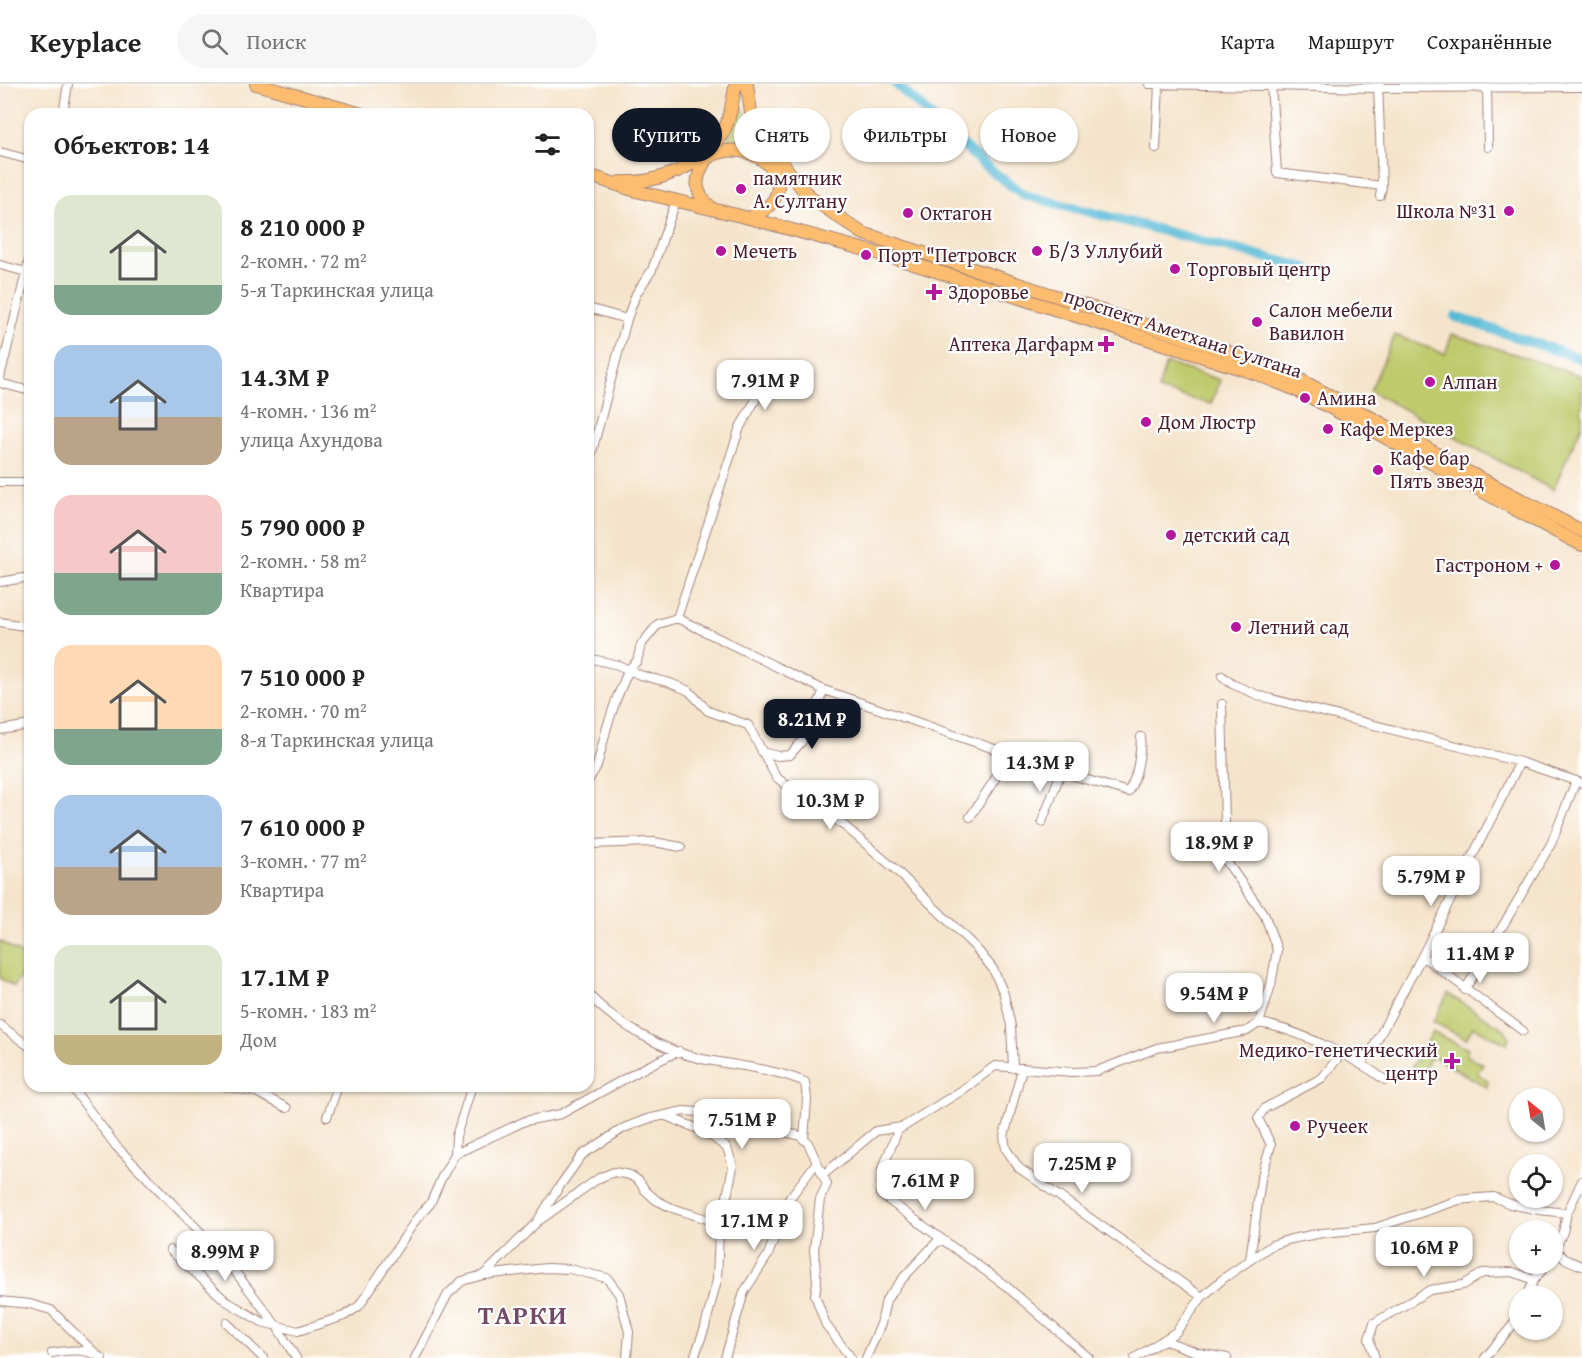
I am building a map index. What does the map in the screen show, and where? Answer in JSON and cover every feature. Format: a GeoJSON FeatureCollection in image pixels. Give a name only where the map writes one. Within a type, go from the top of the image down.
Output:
{"type":"FeatureCollection","features":[{"type":"Feature","properties":{"kind":"main road"},"geometry":{"type":"LineString","coordinates":[[254,84],[336,108]]}},
{"type":"Feature","properties":{"kind":"main road"},"geometry":{"type":"LineString","coordinates":[[254,84],[340,108]]}},
{"type":"Feature","properties":{"kind":"main road"},"geometry":{"type":"LineString","coordinates":[[722,133],[727,123],[736,84]]}},
{"type":"Feature","properties":{"kind":"main road"},"geometry":{"type":"LineString","coordinates":[[747,87],[750,108]]}},
{"type":"Feature","properties":{"kind":"main road"},"geometry":{"type":"LineString","coordinates":[[634,187],[693,162]]}},
{"type":"Feature","properties":{"kind":"main road"},"geometry":{"type":"LineString","coordinates":[[703,162],[699,172],[699,195],[715,211]]}},
{"type":"Feature","properties":{"kind":"main road"},"geometry":{"type":"LineString","coordinates":[[594,176],[676,201],[749,218],[769,207],[777,191],[778,183],[773,162]]}},
{"type":"Feature","properties":{"kind":"main road"},"geometry":{"type":"LineString","coordinates":[[774,162],[790,173],[804,191],[817,202],[862,233],[1280,370],[1582,531]]}},
{"type":"Feature","properties":{"kind":"main road","name":"проспект Аметхана Султана"},"geometry":{"type":"LineString","coordinates":[[749,218],[895,258],[1257,374],[1300,392],[1366,426],[1462,481],[1582,545]]}},
{"type":"Feature","properties":{"kind":"street"},"geometry":{"type":"LineString","coordinates":[[64,108],[68,84]]}},
{"type":"Feature","properties":{"kind":"street"},"geometry":{"type":"LineString","coordinates":[[1149,84],[1582,87]]}},
{"type":"Feature","properties":{"kind":"street"},"geometry":{"type":"LineString","coordinates":[[1156,148],[1159,84]]}},
{"type":"Feature","properties":{"kind":"street"},"geometry":{"type":"LineString","coordinates":[[1271,85],[1277,173],[1381,191],[1378,86]]}},
{"type":"Feature","properties":{"kind":"street"},"geometry":{"type":"LineString","coordinates":[[1487,86],[1488,147]]}},
{"type":"Feature","properties":{"kind":"street"},"geometry":{"type":"LineString","coordinates":[[0,152],[24,158]]}},
{"type":"Feature","properties":{"kind":"street"},"geometry":{"type":"LineString","coordinates":[[594,444],[627,319],[636,294],[651,270],[676,201]]}},
{"type":"Feature","properties":{"kind":"street"},"geometry":{"type":"LineString","coordinates":[[0,266],[24,272]]}},
{"type":"Feature","properties":{"kind":"street"},"geometry":{"type":"LineString","coordinates":[[0,377],[24,288]]}},
{"type":"Feature","properties":{"kind":"street"},"geometry":{"type":"LineString","coordinates":[[594,310],[627,319]]}},
{"type":"Feature","properties":{"kind":"street"},"geometry":{"type":"LineString","coordinates":[[678,618],[740,427],[755,401],[759,382]]}},
{"type":"Feature","properties":{"kind":"street"},"geometry":{"type":"LineString","coordinates":[[0,383],[24,389]]}},
{"type":"Feature","properties":{"kind":"street"},"geometry":{"type":"LineString","coordinates":[[0,482],[24,482]]}},
{"type":"Feature","properties":{"kind":"street"},"geometry":{"type":"LineString","coordinates":[[0,576],[18,578]]}},
{"type":"Feature","properties":{"kind":"street"},"geometry":{"type":"LineString","coordinates":[[0,582],[24,578]]}},
{"type":"Feature","properties":{"kind":"street"},"geometry":{"type":"LineString","coordinates":[[594,771],[607,727],[629,669],[637,662],[641,645],[658,624],[678,618],[824,690],[1004,753],[1128,792],[1132,786],[1140,756],[1141,737]]}},
{"type":"Feature","properties":{"kind":"street"},"geometry":{"type":"LineString","coordinates":[[0,622],[24,626]]}},
{"type":"Feature","properties":{"kind":"street"},"geometry":{"type":"LineString","coordinates":[[594,660],[629,669],[639,675],[670,683],[689,691],[708,711],[748,725],[776,777],[811,804],[841,823],[895,869],[976,948],[993,969],[1004,994],[1011,1026],[1017,1068],[1004,1136],[1006,1149],[1019,1168],[1202,1297]]}},
{"type":"Feature","properties":{"kind":"street"},"geometry":{"type":"LineString","coordinates":[[1222,676],[1232,684],[1260,696],[1520,762],[1579,782],[1551,844],[1466,990]]}},
{"type":"Feature","properties":{"kind":"street"},"geometry":{"type":"LineString","coordinates":[[762,752],[778,756],[790,755],[802,741],[824,690]]}},
{"type":"Feature","properties":{"kind":"street"},"geometry":{"type":"LineString","coordinates":[[1222,704],[1226,861],[1264,916],[1277,950],[1259,1023]]}},
{"type":"Feature","properties":{"kind":"street"},"geometry":{"type":"LineString","coordinates":[[0,730],[24,726]]}},
{"type":"Feature","properties":{"kind":"street"},"geometry":{"type":"LineString","coordinates":[[970,817],[995,778],[1004,753]]}},
{"type":"Feature","properties":{"kind":"street"},"geometry":{"type":"LineString","coordinates":[[1360,1065],[1372,1050],[1422,956],[1520,762]]}},
{"type":"Feature","properties":{"kind":"street"},"geometry":{"type":"LineString","coordinates":[[1042,822],[1061,772]]}},
{"type":"Feature","properties":{"kind":"street"},"geometry":{"type":"LineString","coordinates":[[594,844],[654,842],[681,847]]}},
{"type":"Feature","properties":{"kind":"street"},"geometry":{"type":"LineString","coordinates":[[1422,956],[1523,1031]]}},
{"type":"Feature","properties":{"kind":"street"},"geometry":{"type":"LineString","coordinates":[[594,1000],[601,1008],[630,1027],[666,1047],[700,1058],[787,1074],[805,1082],[807,1099],[804,1139]]}},
{"type":"Feature","properties":{"kind":"street"},"geometry":{"type":"LineString","coordinates":[[1089,1358],[1006,1286],[880,1194],[882,1170],[898,1130],[961,1091],[995,1066],[1072,1072],[1097,1071],[1157,1048],[1247,1030],[1259,1023],[1278,1026],[1341,1054],[1385,1080]]}},
{"type":"Feature","properties":{"kind":"street"},"geometry":{"type":"LineString","coordinates":[[0,1025],[24,1043]]}},
{"type":"Feature","properties":{"kind":"street"},"geometry":{"type":"LineString","coordinates":[[455,1154],[525,1121],[561,1114],[679,1051]]}},
{"type":"Feature","properties":{"kind":"street"},"geometry":{"type":"LineString","coordinates":[[1250,1260],[1261,1179],[1271,1145],[1258,1118],[1265,1108],[1322,1078],[1341,1054]]}},
{"type":"Feature","properties":{"kind":"street"},"geometry":{"type":"LineString","coordinates":[[76,1092],[116,1146],[220,1252],[276,1325],[296,1358]]}},
{"type":"Feature","properties":{"kind":"street"},"geometry":{"type":"LineString","coordinates":[[256,1092],[287,1108]]}},
{"type":"Feature","properties":{"kind":"street"},"geometry":{"type":"LineString","coordinates":[[327,1117],[336,1092]]}},
{"type":"Feature","properties":{"kind":"street"},"geometry":{"type":"LineString","coordinates":[[170,1250],[226,1301],[262,1322],[298,1331],[344,1316],[359,1306],[417,1218],[430,1204],[455,1154],[456,1136],[470,1092]]}},
{"type":"Feature","properties":{"kind":"street"},"geometry":{"type":"LineString","coordinates":[[537,1222],[559,1186],[582,1155],[624,1128],[647,1119],[684,1111],[714,1113],[800,1136],[817,1161],[827,1184],[820,1199],[814,1250],[817,1281],[815,1295],[826,1325],[851,1358]]}},
{"type":"Feature","properties":{"kind":"street"},"geometry":{"type":"LineString","coordinates":[[666,1116],[706,1132],[727,1148],[734,1167],[724,1211],[713,1221]]}},
{"type":"Feature","properties":{"kind":"street"},"geometry":{"type":"LineString","coordinates":[[823,1175],[876,1131],[902,1127]]}},
{"type":"Feature","properties":{"kind":"street"},"geometry":{"type":"LineString","coordinates":[[725,1358],[744,1292],[768,1255],[789,1198],[817,1161]]}},
{"type":"Feature","properties":{"kind":"street"},"geometry":{"type":"LineString","coordinates":[[483,1275],[537,1222],[599,1178],[614,1172],[630,1174],[656,1200],[713,1221],[719,1230],[717,1280],[694,1358]]}},
{"type":"Feature","properties":{"kind":"street"},"geometry":{"type":"LineString","coordinates":[[1563,1232],[1567,1213],[1582,1181]]}},
{"type":"Feature","properties":{"kind":"street"},"geometry":{"type":"LineString","coordinates":[[1136,1358],[1176,1332],[1202,1297],[1272,1245],[1322,1233],[1375,1228],[1458,1200],[1494,1197],[1510,1204],[1567,1213]]}},
{"type":"Feature","properties":{"kind":"street"},"geometry":{"type":"LineString","coordinates":[[866,1358],[881,1324],[886,1300],[936,1243],[943,1240]]}},
{"type":"Feature","properties":{"kind":"street"},"geometry":{"type":"LineString","coordinates":[[1563,1258],[1582,1266]]}},
{"type":"Feature","properties":{"kind":"street"},"geometry":{"type":"LineString","coordinates":[[414,1358],[448,1294],[462,1281],[483,1275],[547,1268],[569,1269],[607,1278],[620,1294],[630,1332],[627,1358]]}},
{"type":"Feature","properties":{"kind":"street"},"geometry":{"type":"LineString","coordinates":[[1375,1358],[1369,1339],[1374,1323],[1430,1290],[1463,1285],[1483,1273],[1513,1272],[1534,1280]]}},
{"type":"Feature","properties":{"kind":"street"},"geometry":{"type":"LineString","coordinates":[[1531,1286],[1539,1274]]}},
{"type":"Feature","properties":{"kind":"street"},"geometry":{"type":"LineString","coordinates":[[0,1301],[30,1304],[51,1310],[99,1356]]}},
{"type":"Feature","properties":{"kind":"street"},"geometry":{"type":"LineString","coordinates":[[226,1323],[263,1358]]}},
{"type":"Feature","properties":{"kind":"street"},"geometry":{"type":"LineString","coordinates":[[1485,1358],[1509,1330]]}},
{"type":"Feature","properties":{"kind":"street"},"geometry":{"type":"LineString","coordinates":[[286,1340],[290,1358]]}},
{"type":"Feature","properties":{"kind":"street"},"geometry":{"type":"LineString","coordinates":[[1163,1340],[1198,1353],[1227,1358]]}},
{"type":"Feature","properties":{"kind":"street"},"geometry":{"type":"LineString","coordinates":[[52,1353],[74,1349],[99,1356]]}},
{"type":"Feature","properties":{"kind":"green space"},"geometry":{"type":"Polygon","coordinates":[[[734,125],[734,141],[727,141],[734,125]]]}},
{"type":"Feature","properties":{"kind":"green space"},"geometry":{"type":"Polygon","coordinates":[[[1452,334],[1582,376],[1582,425],[1553,490],[1370,391],[1395,335],[1445,354],[1452,334]]]}},
{"type":"Feature","properties":{"kind":"green space"},"geometry":{"type":"Polygon","coordinates":[[[1166,363],[1220,380],[1211,404],[1158,390],[1166,363]]]}},
{"type":"Feature","properties":{"kind":"green space"},"geometry":{"type":"Polygon","coordinates":[[[0,941],[24,956],[24,970],[14,987],[0,978],[0,941]]]}},
{"type":"Feature","properties":{"kind":"green space"},"geometry":{"type":"Polygon","coordinates":[[[1448,994],[1504,1029],[1509,1036],[1507,1044],[1473,1027],[1466,1039],[1433,1022],[1448,994]]]}},
{"type":"Feature","properties":{"kind":"green space"},"geometry":{"type":"Polygon","coordinates":[[[1432,1032],[1468,1049],[1466,1055],[1483,1064],[1477,1073],[1488,1081],[1487,1087],[1432,1056],[1419,1077],[1411,1068],[1432,1032]]]}},
{"type":"Feature","properties":{"kind":"waterway"},"geometry":{"type":"LineString","coordinates":[[896,84],[984,165],[1024,195],[1307,268]]}},
{"type":"Feature","properties":{"kind":"waterway"},"geometry":{"type":"LineString","coordinates":[[1456,317],[1582,359]]}},
{"type":"Feature","properties":{"kind":"place","name":"памятник А. Султану"},"geometry":{"type":"Point","coordinates":[741,189]}},
{"type":"Feature","properties":{"kind":"place","name":"Школа №31"},"geometry":{"type":"Point","coordinates":[1509,211]}},
{"type":"Feature","properties":{"kind":"place","name":"Октагон"},"geometry":{"type":"Point","coordinates":[908,213]}},
{"type":"Feature","properties":{"kind":"place","name":"Мечеть"},"geometry":{"type":"Point","coordinates":[721,251]}},
{"type":"Feature","properties":{"kind":"place","name":"Б/З Уллубий"},"geometry":{"type":"Point","coordinates":[1037,251]}},
{"type":"Feature","properties":{"kind":"place","name":"Порт \"Петровск"},"geometry":{"type":"Point","coordinates":[866,255]}},
{"type":"Feature","properties":{"kind":"place","name":"Торговый центр"},"geometry":{"type":"Point","coordinates":[1175,269]}},
{"type":"Feature","properties":{"kind":"place","name":"Здоровье"},"geometry":{"type":"Point","coordinates":[934,292]}},
{"type":"Feature","properties":{"kind":"place","name":"Салон мебели Вавилон"},"geometry":{"type":"Point","coordinates":[1257,322]}},
{"type":"Feature","properties":{"kind":"place","name":"Аптека Дагфарм"},"geometry":{"type":"Point","coordinates":[1106,344]}},
{"type":"Feature","properties":{"kind":"place","name":"Алпан"},"geometry":{"type":"Point","coordinates":[1430,382]}},
{"type":"Feature","properties":{"kind":"place","name":"Амина"},"geometry":{"type":"Point","coordinates":[1305,398]}},
{"type":"Feature","properties":{"kind":"place","name":"Дом Люстр"},"geometry":{"type":"Point","coordinates":[1146,422]}},
{"type":"Feature","properties":{"kind":"place","name":"Кафе Меркез"},"geometry":{"type":"Point","coordinates":[1328,429]}},
{"type":"Feature","properties":{"kind":"place","name":"Кафе бар Пять звезд"},"geometry":{"type":"Point","coordinates":[1378,470]}},
{"type":"Feature","properties":{"kind":"place","name":"детский сад"},"geometry":{"type":"Point","coordinates":[1171,535]}},
{"type":"Feature","properties":{"kind":"place","name":"Гастроном +"},"geometry":{"type":"Point","coordinates":[1555,565]}},
{"type":"Feature","properties":{"kind":"place","name":"Летний сад"},"geometry":{"type":"Point","coordinates":[1236,627]}},
{"type":"Feature","properties":{"kind":"place","name":"Медико-генетический центр"},"geometry":{"type":"Point","coordinates":[1452,1061]}},
{"type":"Feature","properties":{"kind":"place","name":"Ручеек"},"geometry":{"type":"Point","coordinates":[1295,1126]}},
{"type":"Feature","properties":{"kind":"district","name":"ТАРКИ"},"geometry":{"type":"Point","coordinates":[523,1315]}}]}
